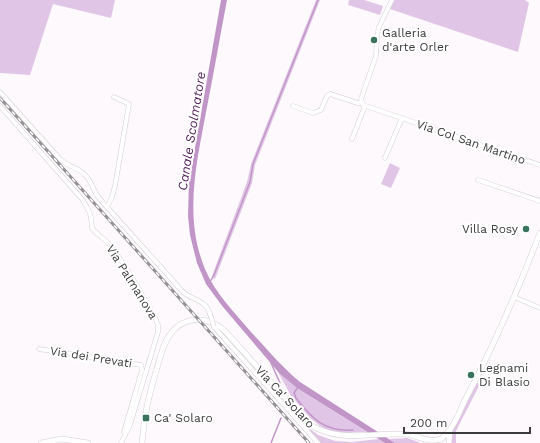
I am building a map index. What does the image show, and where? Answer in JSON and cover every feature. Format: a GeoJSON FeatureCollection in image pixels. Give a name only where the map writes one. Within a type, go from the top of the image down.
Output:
{"type":"FeatureCollection","features":[{"type":"Feature","properties":{"kind":"street"},"geometry":{"type":"LineString","coordinates":[[352,139],[376,56],[379,27],[392,0]]}},
{"type":"Feature","properties":{"kind":"street","name":"Via Ca' Solaro"},"geometry":{"type":"LineString","coordinates":[[0,92],[66,165],[78,169],[86,175],[94,192],[107,208],[181,290],[191,298],[203,303],[209,310],[214,327],[318,443]]}},
{"type":"Feature","properties":{"kind":"street","name":"Via Col San Martino"},"geometry":{"type":"LineString","coordinates":[[293,106],[313,113],[321,110],[327,96],[330,94],[540,165]]}},
{"type":"Feature","properties":{"kind":"street"},"geometry":{"type":"LineString","coordinates":[[107,208],[115,186],[129,104],[114,97]]}},
{"type":"Feature","properties":{"kind":"street","name":"Via Palmanova"},"geometry":{"type":"LineString","coordinates":[[0,106],[82,199],[91,214],[92,228],[97,234],[104,238],[116,253],[154,315],[158,325],[158,332],[130,425],[121,443]]}},
{"type":"Feature","properties":{"kind":"street","name":"Via Col San Martino"},"geometry":{"type":"LineString","coordinates":[[385,158],[402,118]]}},
{"type":"Feature","properties":{"kind":"street"},"geometry":{"type":"LineString","coordinates":[[478,180],[540,201]]}},
{"type":"Feature","properties":{"kind":"street"},"geometry":{"type":"LineString","coordinates":[[451,427],[448,443],[442,439],[451,427],[480,374],[540,233]]}},
{"type":"Feature","properties":{"kind":"street"},"geometry":{"type":"LineString","coordinates":[[514,297],[540,308]]}},
{"type":"Feature","properties":{"kind":"street","name":"Via Ca' Solaro"},"geometry":{"type":"LineString","coordinates":[[142,443],[145,411],[166,342],[176,327],[195,319],[210,321],[224,330],[314,429],[324,435],[338,439],[406,434],[434,442],[442,439]]}},
{"type":"Feature","properties":{"kind":"street","name":"Via dei Prevati"},"geometry":{"type":"LineString","coordinates":[[39,349],[141,365],[142,370],[124,436]]}},
{"type":"Feature","properties":{"kind":"street","name":"Via Ca' Solaro"},"geometry":{"type":"LineString","coordinates":[[421,438],[427,443]]}},
{"type":"Feature","properties":{"kind":"street"},"geometry":{"type":"LineString","coordinates":[[41,443],[62,439],[88,443]]}},
{"type":"Feature","properties":{"kind":"shaded area"},"geometry":{"type":"Polygon","coordinates":[[[0,0],[115,0],[111,18],[53,4],[30,75],[0,73],[0,0]]]}},
{"type":"Feature","properties":{"kind":"shaded area"},"geometry":{"type":"Polygon","coordinates":[[[221,0],[227,0],[199,148],[194,188],[193,209],[195,229],[198,249],[205,269],[219,294],[232,310],[293,376],[395,443],[385,443],[297,388],[280,374],[223,307],[206,284],[197,263],[190,235],[188,216],[189,182],[221,0]]]}},
{"type":"Feature","properties":{"kind":"shaded area"},"geometry":{"type":"Polygon","coordinates":[[[316,0],[320,0],[255,165],[252,183],[215,279],[212,276],[247,182],[251,164],[316,0]]]}},
{"type":"Feature","properties":{"kind":"shaded area"},"geometry":{"type":"Polygon","coordinates":[[[349,0],[364,0],[383,6],[380,15],[348,5],[349,0]]]}},
{"type":"Feature","properties":{"kind":"shaded area"},"geometry":{"type":"Polygon","coordinates":[[[394,0],[525,0],[529,3],[518,52],[390,9],[394,0]]]}},
{"type":"Feature","properties":{"kind":"shaded area"},"geometry":{"type":"Polygon","coordinates":[[[390,163],[400,168],[391,188],[381,184],[390,163]]]}},
{"type":"Feature","properties":{"kind":"shaded area"},"geometry":{"type":"Polygon","coordinates":[[[278,372],[297,388],[367,432],[339,433],[330,431],[320,426],[310,418],[291,396],[278,372]]]}},
{"type":"Feature","properties":{"kind":"shaded area"},"geometry":{"type":"Polygon","coordinates":[[[477,383],[480,384],[456,431],[456,443],[451,443],[453,430],[477,383]]]}},
{"type":"Feature","properties":{"kind":"shaded area"},"geometry":{"type":"Polygon","coordinates":[[[305,425],[318,435],[335,441],[352,442],[379,439],[385,443],[321,443],[305,425]]]}},
{"type":"Feature","properties":{"kind":"shaded area"},"geometry":{"type":"Polygon","coordinates":[[[407,438],[421,443],[395,443],[389,439],[407,438]]]}},
{"type":"Feature","properties":{"kind":"waterway"},"geometry":{"type":"LineString","coordinates":[[210,282],[250,182],[253,164],[318,0]]}},
{"type":"Feature","properties":{"kind":"waterway"},"geometry":{"type":"LineString","coordinates":[[271,363],[280,383]]}},
{"type":"Feature","properties":{"kind":"waterway"},"geometry":{"type":"LineString","coordinates":[[298,387],[294,393],[296,398],[320,423],[335,429],[353,430]]}},
{"type":"Feature","properties":{"kind":"waterway"},"geometry":{"type":"LineString","coordinates":[[271,443],[281,418]]}},
{"type":"Feature","properties":{"kind":"railway"},"geometry":{"type":"LineString","coordinates":[[0,98],[309,443]]}},
{"type":"Feature","properties":{"kind":"place","name":"Galleria d'arte Orler"},"geometry":{"type":"Point","coordinates":[374,40]}},
{"type":"Feature","properties":{"kind":"place","name":"Villa Rosy"},"geometry":{"type":"Point","coordinates":[526,229]}},
{"type":"Feature","properties":{"kind":"place","name":"Legnami Di Blasio"},"geometry":{"type":"Point","coordinates":[471,375]}},
{"type":"Feature","properties":{"kind":"place","name":"Ca' Solaro"},"geometry":{"type":"Point","coordinates":[146,418]}},
{"type":"Feature","properties":{"kind":"water label","name":"Canale Scolmatore"},"geometry":{"type":"Point","coordinates":[191,131]}}]}
